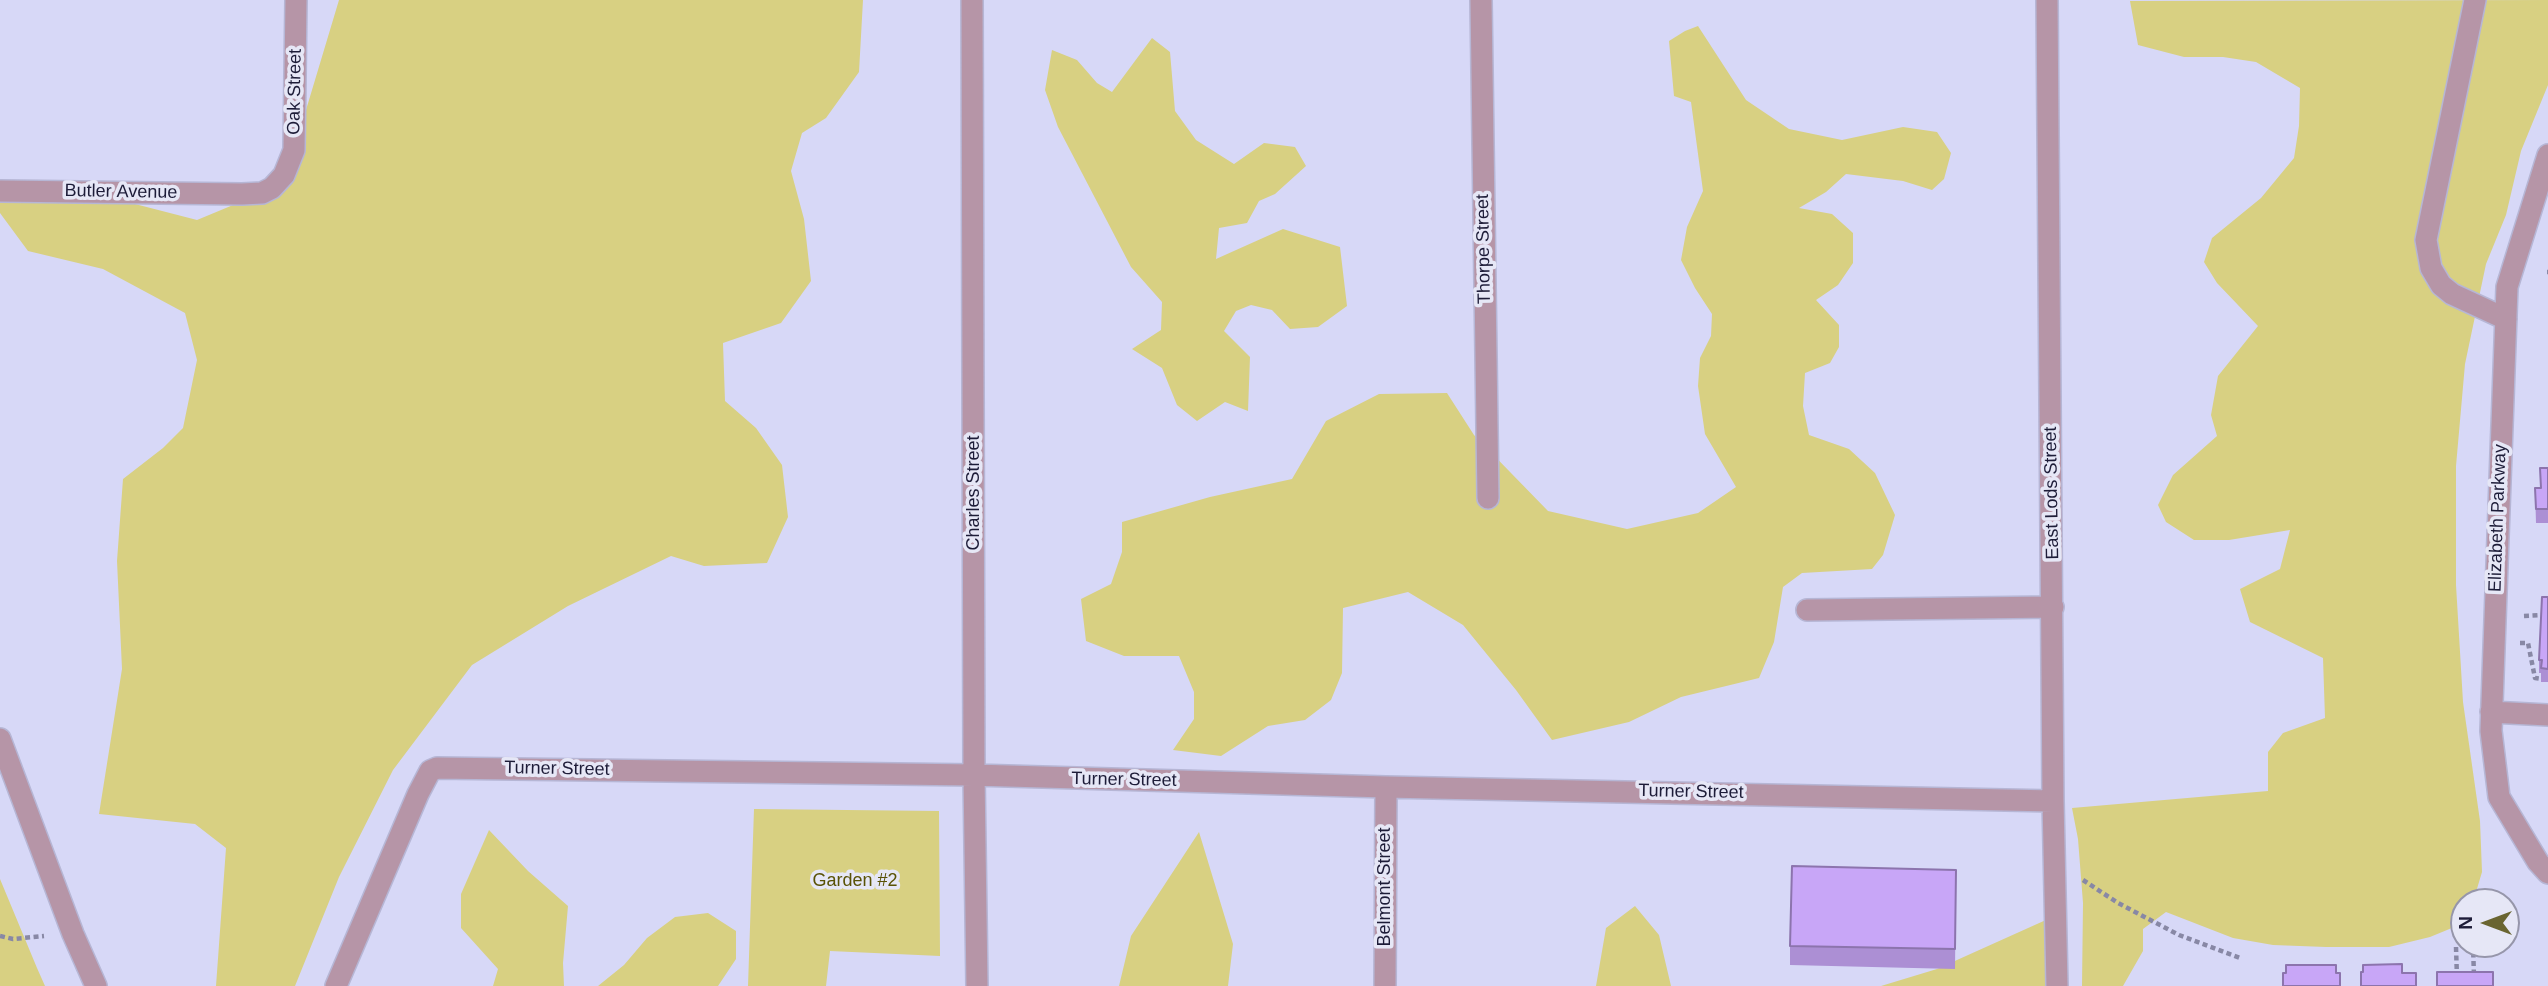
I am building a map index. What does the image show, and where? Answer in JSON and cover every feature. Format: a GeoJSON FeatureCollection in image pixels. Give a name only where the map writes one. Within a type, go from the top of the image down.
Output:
{"type":"FeatureCollection","features":[{"type":"Feature","properties":{"kind":"street","name":"Oak Street"},"geometry":{"type":"LineString","coordinates":[[242,194],[262,193],[272,188],[284,175],[294,150],[296,0]]}},
{"type":"Feature","properties":{"kind":"street","name":"Charles Street"},"geometry":{"type":"LineString","coordinates":[[972,0],[977,986]]}},
{"type":"Feature","properties":{"kind":"street","name":"Thorpe Street"},"geometry":{"type":"LineString","coordinates":[[1482,0],[1488,498]]}},
{"type":"Feature","properties":{"kind":"street","name":"East Lods Street"},"geometry":{"type":"LineString","coordinates":[[2046,0],[2057,986]]}},
{"type":"Feature","properties":{"kind":"street"},"geometry":{"type":"LineString","coordinates":[[2475,0],[2426,240],[2431,268],[2441,285],[2452,294],[2506,319]]}},
{"type":"Feature","properties":{"kind":"street","name":"Elizabeth Parkway"},"geometry":{"type":"LineString","coordinates":[[2548,155],[2507,287],[2491,712],[2499,797],[2538,862],[2548,873]]}},
{"type":"Feature","properties":{"kind":"street","name":"Butler Avenue"},"geometry":{"type":"LineString","coordinates":[[0,191],[242,194]]}},
{"type":"Feature","properties":{"kind":"street"},"geometry":{"type":"LineString","coordinates":[[1807,610],[2053,607]]}},
{"type":"Feature","properties":{"kind":"street"},"geometry":{"type":"LineString","coordinates":[[2491,712],[2548,715]]}},
{"type":"Feature","properties":{"kind":"street"},"geometry":{"type":"LineString","coordinates":[[0,739],[73,934],[96,986]]}},
{"type":"Feature","properties":{"kind":"street","name":"Turner Street"},"geometry":{"type":"LineString","coordinates":[[336,986],[418,794],[430,771],[437,768],[974,775],[2053,801]]}},
{"type":"Feature","properties":{"kind":"street","name":"Belmont Street"},"geometry":{"type":"LineString","coordinates":[[1385,986],[1386,787]]}},
{"type":"Feature","properties":{"kind":"path"},"geometry":{"type":"LineString","coordinates":[[2516,616],[2542,615]]}},
{"type":"Feature","properties":{"kind":"path"},"geometry":{"type":"LineString","coordinates":[[2515,643],[2528,643],[2535,678],[2542,679]]}},
{"type":"Feature","properties":{"kind":"path"},"geometry":{"type":"LineString","coordinates":[[2055,872],[2083,880],[2118,903],[2179,935],[2240,958]]}},
{"type":"Feature","properties":{"kind":"path"},"geometry":{"type":"LineString","coordinates":[[0,936],[13,939],[73,934]]}},
{"type":"Feature","properties":{"kind":"path"},"geometry":{"type":"LineString","coordinates":[[2456,958],[2457,985]]}},
{"type":"Feature","properties":{"kind":"path"},"geometry":{"type":"LineString","coordinates":[[2473,958],[2474,985]]}},
{"type":"Feature","properties":{"kind":"green space"},"geometry":{"type":"Polygon","coordinates":[[[339,0],[863,0],[859,72],[826,118],[802,133],[791,171],[804,219],[811,281],[781,323],[723,343],[725,401],[756,428],[782,465],[788,517],[767,563],[704,566],[671,556],[568,606],[472,665],[393,770],[339,877],[295,986],[216,986],[226,848],[195,824],[99,814],[122,669],[117,561],[123,479],[163,448],[183,428],[197,360],[185,313],[103,269],[28,251],[0,213],[0,201],[64,191],[135,204],[197,220],[262,193],[294,150],[339,0]]]}},
{"type":"Feature","properties":{"kind":"green space"},"geometry":{"type":"Polygon","coordinates":[[[2548,0],[2548,85],[2521,151],[2506,215],[2486,264],[2465,364],[2456,466],[2456,585],[2463,702],[2480,821],[2482,872],[2477,888],[2450,888],[2450,929],[2430,937],[2389,947],[2273,945],[2233,938],[2166,912],[2143,929],[2143,951],[2123,986],[2082,986],[2083,903],[2078,839],[2072,808],[2268,791],[2268,752],[2283,733],[2325,718],[2323,658],[2250,622],[2240,589],[2280,569],[2290,530],[2229,540],[2194,540],[2166,522],[2158,505],[2173,475],[2217,436],[2211,415],[2218,376],[2258,326],[2217,283],[2204,262],[2212,238],[2261,198],[2294,158],[2299,126],[2300,88],[2256,62],[2223,57],[2184,57],[2138,45],[2130,1],[2548,0]]]}},
{"type":"Feature","properties":{"kind":"green space"},"geometry":{"type":"Polygon","coordinates":[[[1698,26],[1746,100],[1789,129],[1842,140],[1903,127],[1937,132],[1951,153],[1944,179],[1932,190],[1903,181],[1846,174],[1826,192],[1799,208],[1832,214],[1853,233],[1853,263],[1838,285],[1816,300],[1839,325],[1839,347],[1830,363],[1805,373],[1803,406],[1809,435],[1849,449],[1875,473],[1895,515],[1883,555],[1872,569],[1802,573],[1783,587],[1774,642],[1759,678],[1681,697],[1629,722],[1552,740],[1516,690],[1463,625],[1408,592],[1343,608],[1342,673],[1331,700],[1305,720],[1268,726],[1221,756],[1173,750],[1194,719],[1194,692],[1179,656],[1124,656],[1086,641],[1081,599],[1111,584],[1122,552],[1122,522],[1210,497],[1292,479],[1326,421],[1379,394],[1447,393],[1474,435],[1548,511],[1627,529],[1698,513],[1736,487],[1705,434],[1698,386],[1700,358],[1711,336],[1712,314],[1681,260],[1687,227],[1703,191],[1691,102],[1674,96],[1669,41],[1698,26]]]}},
{"type":"Feature","properties":{"kind":"green space"},"geometry":{"type":"Polygon","coordinates":[[[1152,38],[1170,52],[1175,111],[1196,140],[1234,164],[1264,143],[1295,147],[1306,166],[1275,194],[1259,201],[1247,223],[1219,228],[1216,259],[1283,229],[1340,247],[1347,306],[1318,327],[1290,329],[1272,310],[1251,305],[1236,311],[1224,331],[1250,357],[1248,411],[1225,402],[1197,421],[1177,405],[1162,368],[1132,349],[1161,330],[1162,302],[1131,267],[1058,127],[1045,90],[1052,50],[1077,60],[1097,83],[1112,92],[1152,38]]]}},
{"type":"Feature","properties":{"kind":"green space","name":"Garden #2"},"geometry":{"type":"Polygon","coordinates":[[[754,809],[939,811],[940,956],[830,951],[826,986],[748,986],[754,809]]]}},
{"type":"Feature","properties":{"kind":"green space"},"geometry":{"type":"Polygon","coordinates":[[[489,830],[528,871],[568,906],[563,963],[564,986],[493,986],[498,969],[461,928],[461,894],[489,830]]]}},
{"type":"Feature","properties":{"kind":"green space"},"geometry":{"type":"Polygon","coordinates":[[[1199,832],[1233,944],[1228,986],[1119,986],[1131,936],[1199,832]]]}},
{"type":"Feature","properties":{"kind":"green space"},"geometry":{"type":"Polygon","coordinates":[[[0,879],[37,968],[45,986],[0,986],[0,879]]]}},
{"type":"Feature","properties":{"kind":"green space"},"geometry":{"type":"Polygon","coordinates":[[[1635,906],[1659,935],[1671,986],[1596,986],[1606,928],[1635,906]]]}},
{"type":"Feature","properties":{"kind":"green space"},"geometry":{"type":"Polygon","coordinates":[[[708,913],[736,931],[736,959],[718,986],[598,986],[624,965],[647,938],[675,917],[708,913]]]}},
{"type":"Feature","properties":{"kind":"green space"},"geometry":{"type":"Polygon","coordinates":[[[2057,915],[2057,986],[1881,986],[1937,969],[2057,915]]]}},
{"type":"Feature","properties":{"kind":"building"},"geometry":{"type":"Polygon","coordinates":[[[2540,468],[2548,468],[2548,509],[2536,509],[2535,488],[2541,488],[2540,468]]]}},
{"type":"Feature","properties":{"kind":"building"},"geometry":{"type":"Polygon","coordinates":[[[2542,597],[2548,597],[2548,669],[2541,668],[2542,660],[2539,660],[2542,597]]]}},
{"type":"Feature","properties":{"kind":"building"},"geometry":{"type":"Polygon","coordinates":[[[1792,866],[1956,870],[1955,949],[1790,946],[1792,866]]]}},
{"type":"Feature","properties":{"kind":"building"},"geometry":{"type":"Polygon","coordinates":[[[2402,964],[2402,973],[2416,973],[2416,986],[2361,986],[2363,965],[2402,964]]]}},
{"type":"Feature","properties":{"kind":"building"},"geometry":{"type":"Polygon","coordinates":[[[2286,965],[2336,965],[2336,973],[2340,973],[2340,986],[2283,986],[2286,965]]]}},
{"type":"Feature","properties":{"kind":"building"},"geometry":{"type":"Polygon","coordinates":[[[2437,972],[2493,972],[2493,986],[2437,986],[2437,972]]]}}]}
